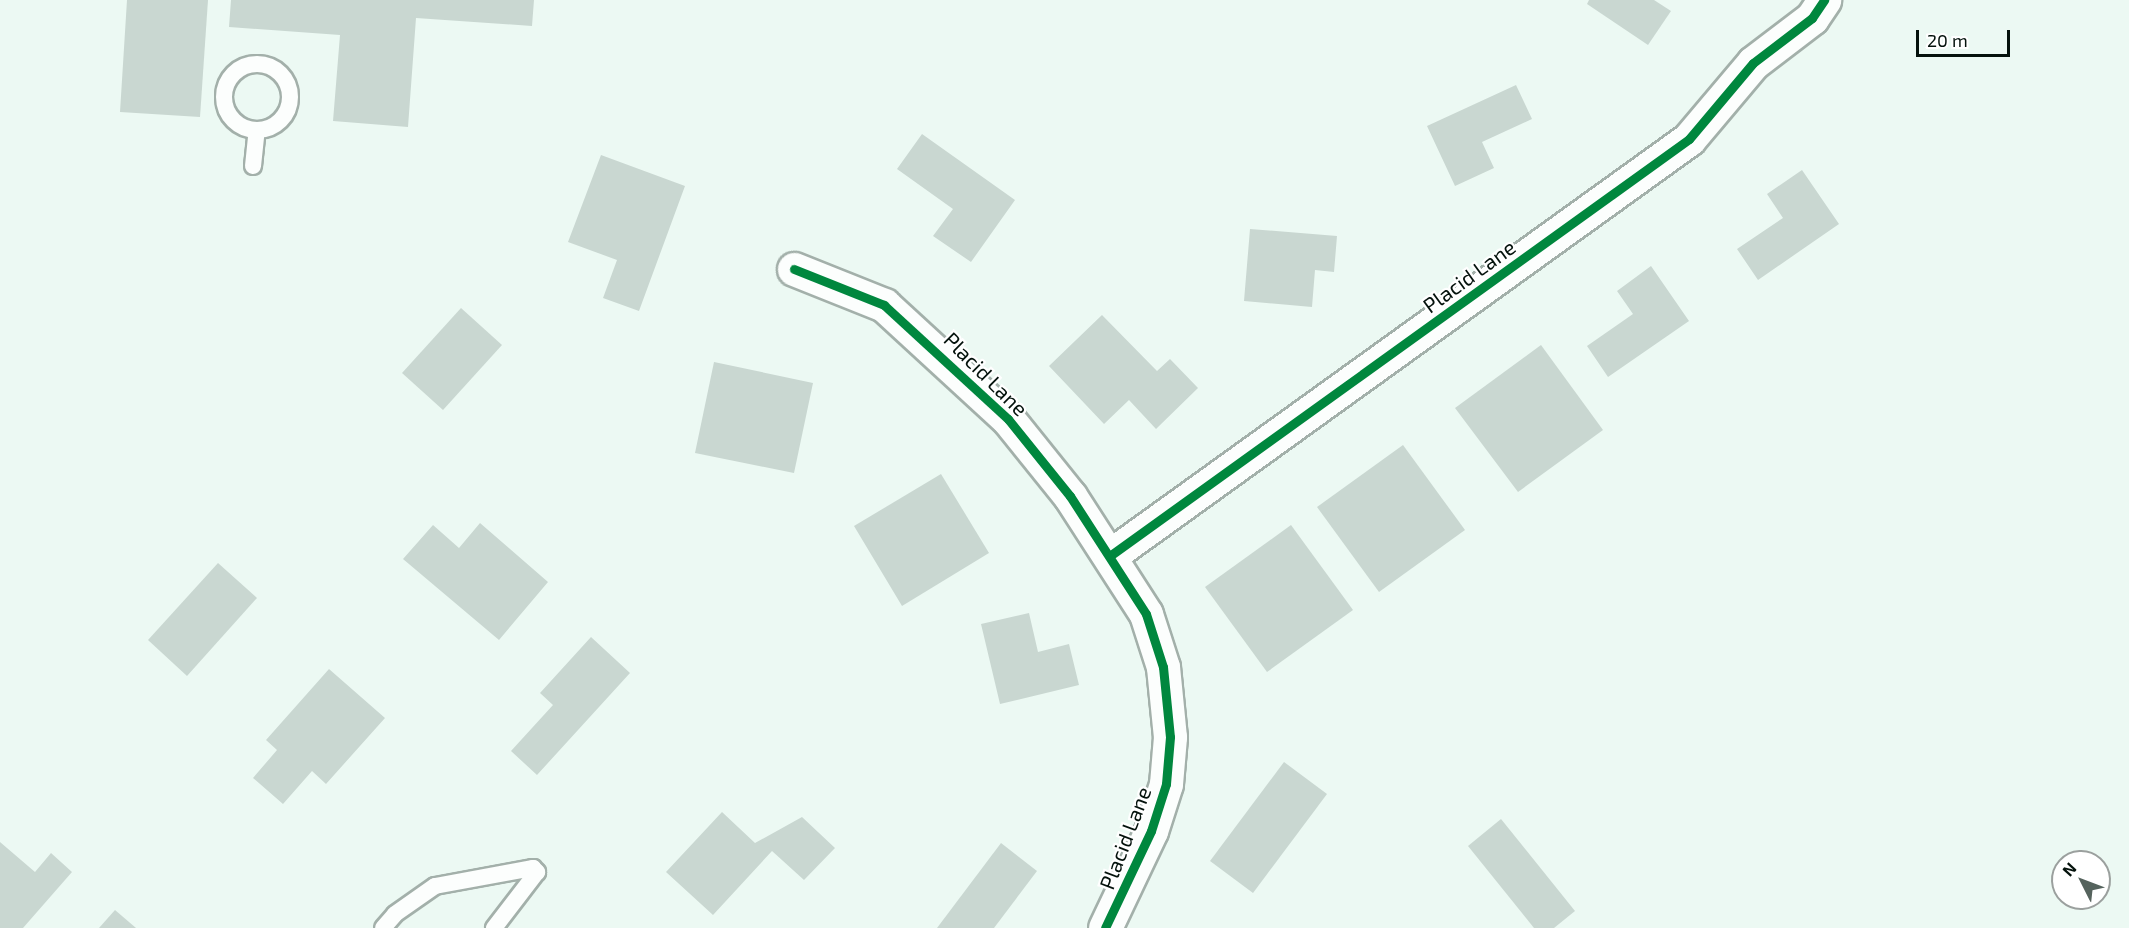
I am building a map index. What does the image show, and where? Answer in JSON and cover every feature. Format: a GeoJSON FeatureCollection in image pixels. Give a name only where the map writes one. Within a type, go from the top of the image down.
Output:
{"type":"FeatureCollection","features":[{"type":"Feature","properties":{"kind":"street","name":"Placid Lane"},"geometry":{"type":"LineString","coordinates":[[1111,555],[1689,139],[1753,63],[1812,18],[1824,0]]}},
{"type":"Feature","properties":{"kind":"street","name":"Placid Lane"},"geometry":{"type":"LineString","coordinates":[[794,269],[884,305],[924,339],[1008,419],[1070,496],[1111,555],[1146,614],[1163,668],[1170,737],[1166,784],[1151,831],[1105,928]]}},
{"type":"Feature","properties":{"kind":"lane"},"geometry":{"type":"LineString","coordinates":[[253,166],[257,130]]}},
{"type":"Feature","properties":{"kind":"lane"},"geometry":{"type":"LineString","coordinates":[[383,928],[395,914],[435,886],[504,876],[533,867],[537,872],[494,928]]}},
{"type":"Feature","properties":{"kind":"building"},"geometry":{"type":"Polygon","coordinates":[[[127,0],[208,0],[200,117],[120,112],[127,0]]]}},
{"type":"Feature","properties":{"kind":"building"},"geometry":{"type":"Polygon","coordinates":[[[231,0],[534,0],[532,26],[416,18],[408,127],[333,121],[340,35],[229,27],[231,0]]]}},
{"type":"Feature","properties":{"kind":"building"},"geometry":{"type":"Polygon","coordinates":[[[1589,0],[1654,0],[1671,11],[1648,45],[1587,4],[1589,0]]]}},
{"type":"Feature","properties":{"kind":"building"},"geometry":{"type":"Polygon","coordinates":[[[1516,85],[1532,119],[1482,142],[1494,168],[1455,186],[1427,126],[1516,85]]]}},
{"type":"Feature","properties":{"kind":"building"},"geometry":{"type":"Polygon","coordinates":[[[922,134],[1015,200],[971,262],[933,236],[953,209],[897,169],[922,134]]]}},
{"type":"Feature","properties":{"kind":"building"},"geometry":{"type":"Polygon","coordinates":[[[601,155],[685,186],[639,311],[603,298],[617,260],[568,242],[601,155]]]}},
{"type":"Feature","properties":{"kind":"building"},"geometry":{"type":"Polygon","coordinates":[[[1802,170],[1839,224],[1758,280],[1737,249],[1783,218],[1767,194],[1802,170]]]}},
{"type":"Feature","properties":{"kind":"building"},"geometry":{"type":"Polygon","coordinates":[[[1250,229],[1337,236],[1334,272],[1315,270],[1312,307],[1244,301],[1250,229]]]}},
{"type":"Feature","properties":{"kind":"building"},"geometry":{"type":"Polygon","coordinates":[[[1651,266],[1689,321],[1608,377],[1587,346],[1633,314],[1617,291],[1651,266]]]}},
{"type":"Feature","properties":{"kind":"building"},"geometry":{"type":"Polygon","coordinates":[[[461,308],[502,345],[443,410],[402,373],[461,308]]]}},
{"type":"Feature","properties":{"kind":"building"},"geometry":{"type":"Polygon","coordinates":[[[1102,315],[1157,371],[1170,359],[1198,388],[1156,429],[1129,400],[1104,424],[1049,366],[1102,315]]]}},
{"type":"Feature","properties":{"kind":"building"},"geometry":{"type":"Polygon","coordinates":[[[1541,345],[1603,430],[1518,492],[1455,408],[1541,345]]]}},
{"type":"Feature","properties":{"kind":"building"},"geometry":{"type":"Polygon","coordinates":[[[714,362],[813,383],[794,473],[695,453],[714,362]]]}},
{"type":"Feature","properties":{"kind":"building"},"geometry":{"type":"Polygon","coordinates":[[[1403,445],[1465,530],[1379,592],[1317,507],[1403,445]]]}},
{"type":"Feature","properties":{"kind":"building"},"geometry":{"type":"Polygon","coordinates":[[[941,474],[989,553],[902,606],[854,526],[941,474]]]}},
{"type":"Feature","properties":{"kind":"building"},"geometry":{"type":"Polygon","coordinates":[[[480,523],[548,582],[499,640],[403,559],[433,525],[459,548],[480,523]]]}},
{"type":"Feature","properties":{"kind":"building"},"geometry":{"type":"Polygon","coordinates":[[[1291,525],[1353,610],[1267,672],[1205,587],[1291,525]]]}},
{"type":"Feature","properties":{"kind":"building"},"geometry":{"type":"Polygon","coordinates":[[[218,563],[257,598],[187,676],[148,640],[218,563]]]}},
{"type":"Feature","properties":{"kind":"building"},"geometry":{"type":"Polygon","coordinates":[[[1029,613],[1038,652],[1069,644],[1079,685],[1000,704],[981,624],[1029,613]]]}},
{"type":"Feature","properties":{"kind":"building"},"geometry":{"type":"Polygon","coordinates":[[[591,637],[630,673],[537,775],[511,751],[553,705],[540,693],[591,637]]]}},
{"type":"Feature","properties":{"kind":"building"},"geometry":{"type":"Polygon","coordinates":[[[329,669],[385,718],[326,784],[312,771],[283,804],[253,778],[277,750],[266,740],[329,669]]]}},
{"type":"Feature","properties":{"kind":"building"},"geometry":{"type":"Polygon","coordinates":[[[1284,762],[1327,794],[1253,893],[1210,861],[1284,762]]]}},
{"type":"Feature","properties":{"kind":"building"},"geometry":{"type":"Polygon","coordinates":[[[722,812],[755,843],[802,817],[835,848],[804,880],[772,851],[713,915],[666,872],[722,812]]]}},
{"type":"Feature","properties":{"kind":"building"},"geometry":{"type":"Polygon","coordinates":[[[1501,819],[1575,911],[1554,928],[1534,928],[1468,846],[1501,819]]]}},
{"type":"Feature","properties":{"kind":"building"},"geometry":{"type":"Polygon","coordinates":[[[0,842],[35,872],[51,853],[72,872],[23,928],[0,928],[0,842]]]}},
{"type":"Feature","properties":{"kind":"building"},"geometry":{"type":"Polygon","coordinates":[[[1001,843],[1037,871],[994,928],[937,928],[1001,843]]]}},
{"type":"Feature","properties":{"kind":"building"},"geometry":{"type":"Polygon","coordinates":[[[115,910],[136,928],[99,928],[115,910]]]}},
{"type":"Feature","properties":{"kind":"cycle path"},"geometry":{"type":"LineString","coordinates":[[1111,555],[1689,139],[1753,63],[1812,18],[1824,0]]}},
{"type":"Feature","properties":{"kind":"cycle path"},"geometry":{"type":"LineString","coordinates":[[794,269],[884,305],[1008,419],[1070,496],[1146,614],[1163,667],[1170,737],[1166,784],[1151,831],[1105,928]]}}]}
